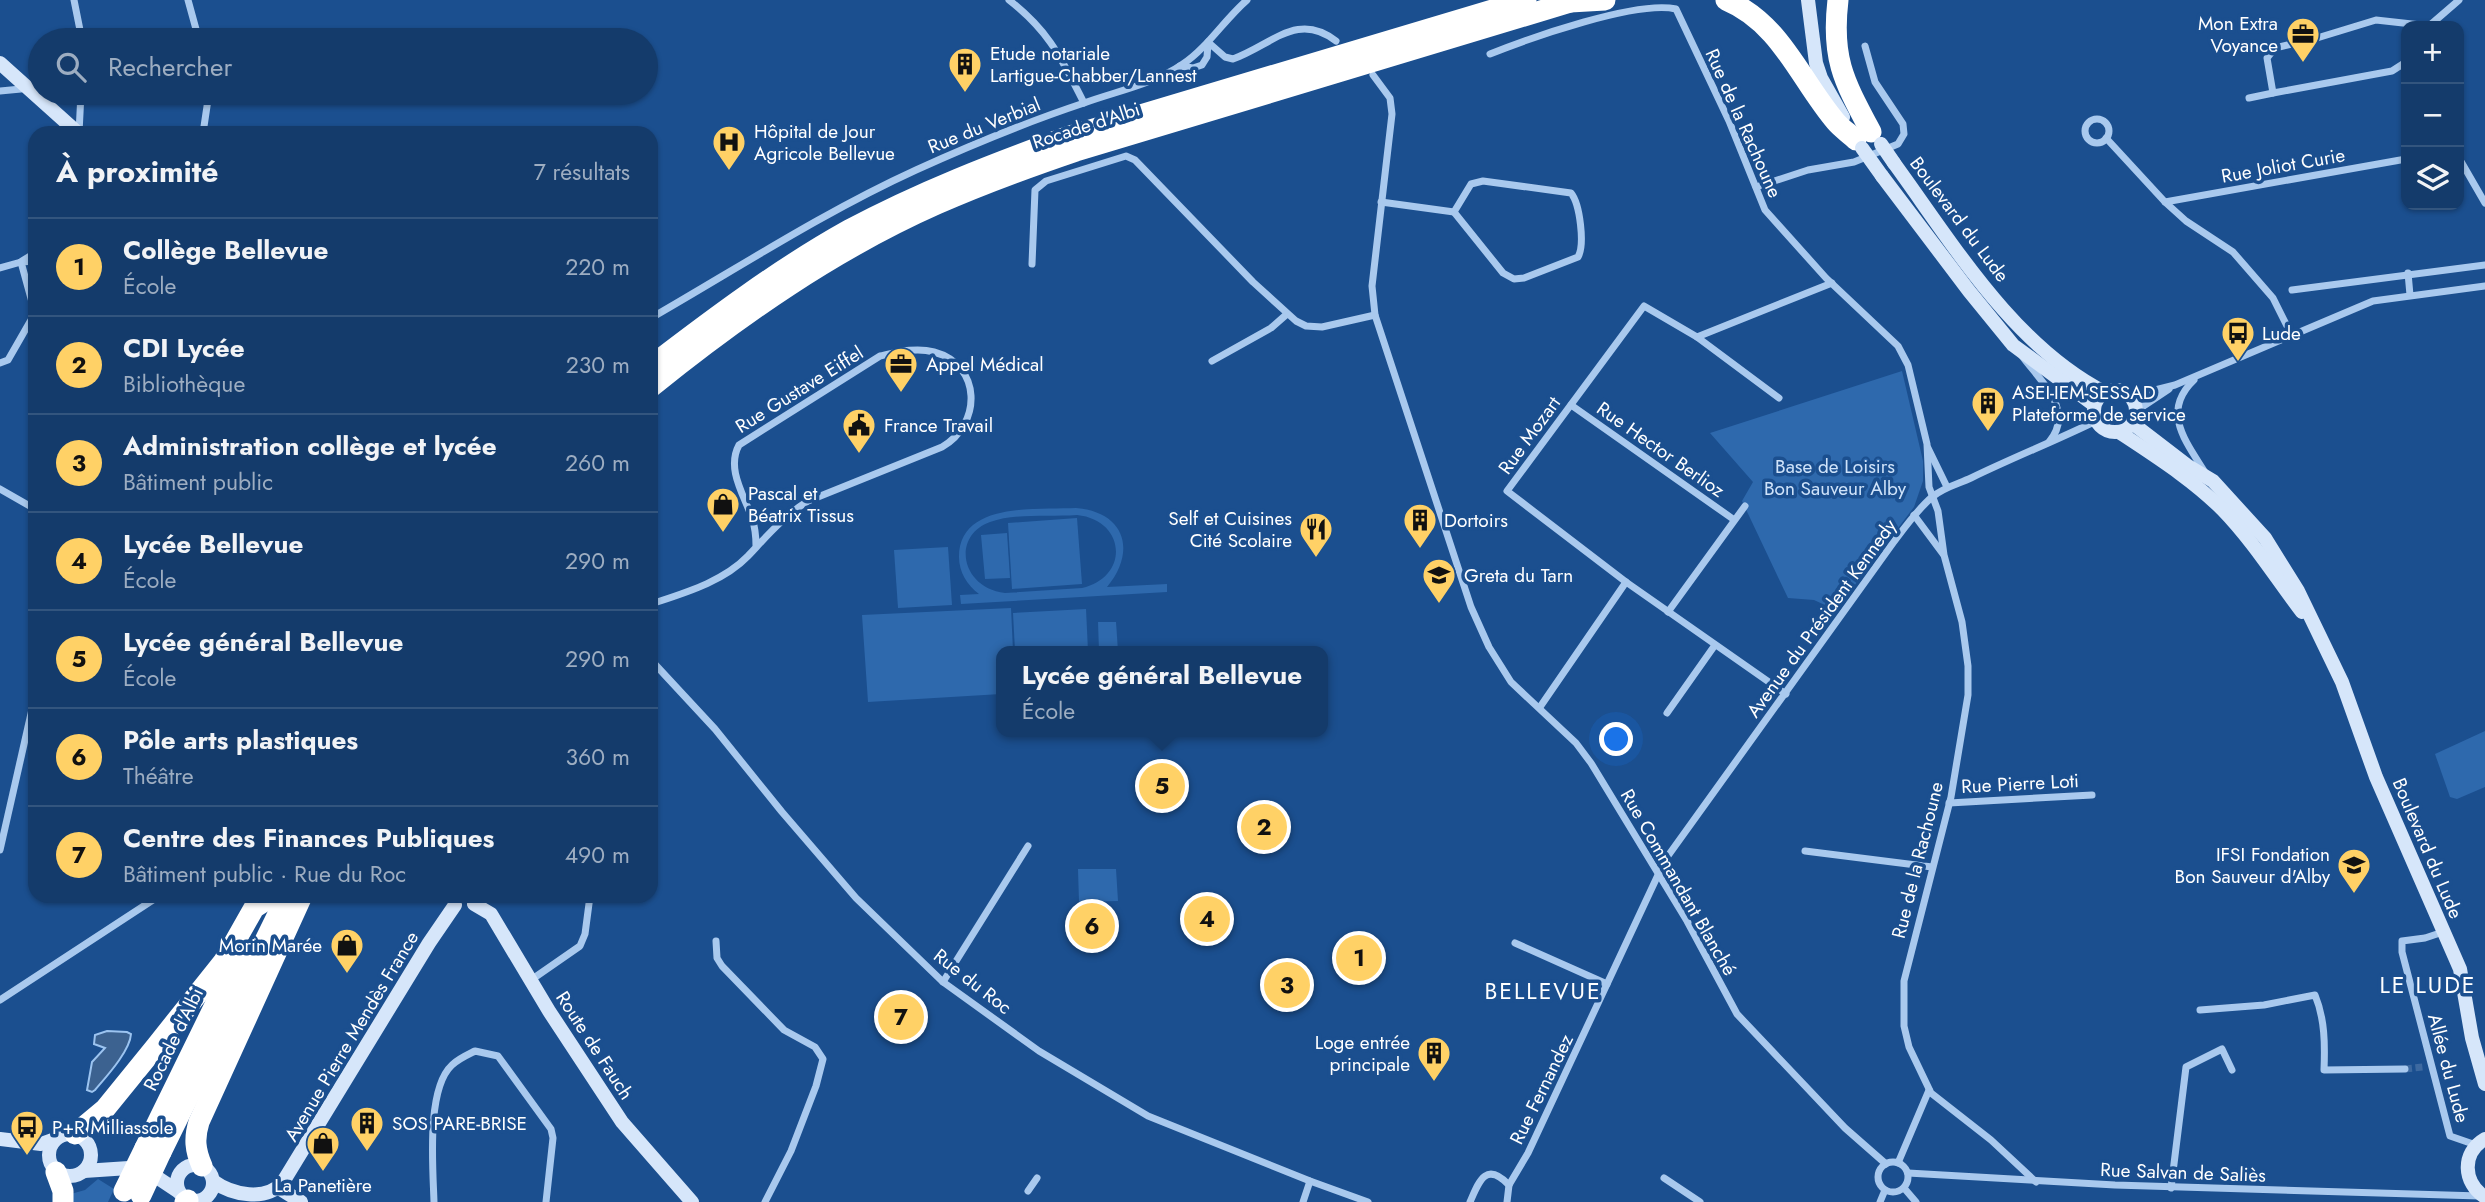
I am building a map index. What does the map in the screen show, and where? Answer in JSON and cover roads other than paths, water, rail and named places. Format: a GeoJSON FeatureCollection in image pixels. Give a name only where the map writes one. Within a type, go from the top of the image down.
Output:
{"type":"FeatureCollection","features":[{"type":"Feature","properties":{"kind":"highway","name":"Rocade d'Albi"},"geometry":{"type":"LineString","coordinates":[[658,361],[723,310],[782,270],[849,231],[927,191],[999,161],[1070,136],[1526,0]]}},
{"type":"Feature","properties":{"kind":"highway","name":"Rocade d'Albi"},"geometry":{"type":"LineString","coordinates":[[658,381],[758,305],[871,237],[935,205],[1017,171],[1574,1],[1605,0]]}},
{"type":"Feature","properties":{"kind":"highway"},"geometry":{"type":"LineString","coordinates":[[1726,0],[1761,21],[1782,44],[1837,123],[1867,141]]}},
{"type":"Feature","properties":{"kind":"highway"},"geometry":{"type":"LineString","coordinates":[[1838,0],[1835,34],[1838,64],[1867,141]]}},
{"type":"Feature","properties":{"kind":"highway"},"geometry":{"type":"LineString","coordinates":[[65,1137],[104,1108],[224,961],[254,908],[264,903]]}},
{"type":"Feature","properties":{"kind":"highway","name":"Rocade d'Albi"},"geometry":{"type":"LineString","coordinates":[[130,1198],[272,903]]}},
{"type":"Feature","properties":{"kind":"highway"},"geometry":{"type":"LineString","coordinates":[[199,1173],[195,1151],[195,1133],[199,1122],[299,903]]}},
{"type":"Feature","properties":{"kind":"highway"},"geometry":{"type":"LineString","coordinates":[[52,1167],[63,1191],[63,1202]]}},
{"type":"Feature","properties":{"kind":"main road","name":"Boulevard du Lude"},"geometry":{"type":"LineString","coordinates":[[1808,0],[1813,42],[1867,141],[1882,176],[2013,345],[2094,405]]}},
{"type":"Feature","properties":{"kind":"main road"},"geometry":{"type":"LineString","coordinates":[[0,63],[26,85]]}},
{"type":"Feature","properties":{"kind":"main road"},"geometry":{"type":"LineString","coordinates":[[48,105],[70,126]]}},
{"type":"Feature","properties":{"kind":"main road","name":"Boulevard du Lude"},"geometry":{"type":"LineString","coordinates":[[1867,141],[1894,163],[1971,270],[2031,339],[2081,380],[2104,392]]}},
{"type":"Feature","properties":{"kind":"main road"},"geometry":{"type":"LineString","coordinates":[[2117,389],[2129,394],[2136,405],[2134,417],[2119,432],[2106,430],[2096,421],[2094,405],[2104,392],[2117,389]]}},
{"type":"Feature","properties":{"kind":"main road","name":"Boulevard du Lude"},"geometry":{"type":"LineString","coordinates":[[2134,417],[2188,466],[2209,478],[2237,506],[2264,538],[2298,592],[2342,682],[2365,740],[2369,759],[2460,969],[2472,1038],[2485,1084]]}},
{"type":"Feature","properties":{"kind":"main road","name":"Boulevard du Lude"},"geometry":{"type":"LineString","coordinates":[[2119,432],[2200,489],[2222,509],[2262,556],[2317,633]]}},
{"type":"Feature","properties":{"kind":"main road","name":"Avenue Pierre Mendès France"},"geometry":{"type":"LineString","coordinates":[[279,1188],[453,903]]}},
{"type":"Feature","properties":{"kind":"main road"},"geometry":{"type":"LineString","coordinates":[[458,903],[465,909],[472,903]]}},
{"type":"Feature","properties":{"kind":"main road","name":"Route de Fauch"},"geometry":{"type":"LineString","coordinates":[[478,903],[491,914],[549,1011],[622,1122],[692,1202]]}},
{"type":"Feature","properties":{"kind":"main road"},"geometry":{"type":"LineString","coordinates":[[52,1167],[48,1151],[65,1137]]}},
{"type":"Feature","properties":{"kind":"main road"},"geometry":{"type":"LineString","coordinates":[[0,1139],[41,1144],[65,1137],[86,1141],[91,1152],[84,1171]]}},
{"type":"Feature","properties":{"kind":"main road"},"geometry":{"type":"LineString","coordinates":[[2480,1142],[2471,1152],[2467,1166],[2470,1181],[2484,1196]]}},
{"type":"Feature","properties":{"kind":"main road"},"geometry":{"type":"LineString","coordinates":[[21,1143],[52,1167],[70,1176],[84,1171],[129,1168],[91,1152]]}},
{"type":"Feature","properties":{"kind":"main road"},"geometry":{"type":"LineString","coordinates":[[231,1192],[199,1173],[152,1174],[189,1198],[231,1192],[261,1193],[279,1188],[301,1202]]}},
{"type":"Feature","properties":{"kind":"main road"},"geometry":{"type":"LineString","coordinates":[[189,1198],[177,1181],[199,1173]]}},
{"type":"Feature","properties":{"kind":"main road"},"geometry":{"type":"LineString","coordinates":[[189,1198],[212,1191],[199,1173]]}},
{"type":"Feature","properties":{"kind":"street"},"geometry":{"type":"LineString","coordinates":[[74,0],[80,28]]}},
{"type":"Feature","properties":{"kind":"street"},"geometry":{"type":"LineString","coordinates":[[188,0],[196,28]]}},
{"type":"Feature","properties":{"kind":"street"},"geometry":{"type":"LineString","coordinates":[[1009,0],[1031,17],[1060,54],[1084,103]]}},
{"type":"Feature","properties":{"kind":"street","name":"Rue du Verbial"},"geometry":{"type":"LineString","coordinates":[[658,314],[844,207],[915,170],[1084,103],[1151,80],[1180,66],[1208,42],[1232,13],[1247,0]]}},
{"type":"Feature","properties":{"kind":"street"},"geometry":{"type":"LineString","coordinates":[[2435,21],[2459,0]]}},
{"type":"Feature","properties":{"kind":"street","name":"Rue de la Rachoune"},"geometry":{"type":"LineString","coordinates":[[1490,54],[1590,18],[1643,4],[1666,5],[1676,9],[1729,121],[1769,215],[1832,283],[1898,346],[1908,365],[1927,444],[1927,474],[1962,622],[1968,666],[1968,695],[1949,803],[1904,981],[1904,1026],[1909,1047],[1929,1090]]}},
{"type":"Feature","properties":{"kind":"street"},"geometry":{"type":"LineString","coordinates":[[2273,93],[2267,58],[2275,48],[2376,20],[2401,23]]}},
{"type":"Feature","properties":{"kind":"street"},"geometry":{"type":"LineString","coordinates":[[1208,42],[1225,57],[1233,59],[1298,28],[1315,28],[1336,41]]}},
{"type":"Feature","properties":{"kind":"street"},"geometry":{"type":"LineString","coordinates":[[1180,66],[1194,68],[1202,65],[1207,57],[1208,42]]}},
{"type":"Feature","properties":{"kind":"street"},"geometry":{"type":"LineString","coordinates":[[1756,187],[1808,170],[1854,162],[1898,144],[1904,134],[1903,124],[1875,82],[1865,46]]}},
{"type":"Feature","properties":{"kind":"street"},"geometry":{"type":"LineString","coordinates":[[2249,98],[2392,71],[2401,65]]}},
{"type":"Feature","properties":{"kind":"street","name":"Rue Commandant Blanché"},"geometry":{"type":"LineString","coordinates":[[1373,75],[1384,87],[1392,106],[1372,286],[1375,315],[1471,607],[1489,647],[1511,682],[1576,743],[1591,763],[1687,921],[1737,1014],[1845,1128],[1886,1164]]}},
{"type":"Feature","properties":{"kind":"street"},"geometry":{"type":"LineString","coordinates":[[0,91],[21,89],[26,85]]}},
{"type":"Feature","properties":{"kind":"street"},"geometry":{"type":"LineString","coordinates":[[79,126],[80,105]]}},
{"type":"Feature","properties":{"kind":"street"},"geometry":{"type":"LineString","coordinates":[[204,126],[207,105]]}},
{"type":"Feature","properties":{"kind":"street"},"geometry":{"type":"LineString","coordinates":[[2106,138],[2186,221],[2233,252],[2273,298],[2291,334]]}},
{"type":"Feature","properties":{"kind":"street"},"geometry":{"type":"LineString","coordinates":[[1032,264],[1035,190],[1046,181],[1126,156],[1135,160],[1165,194],[1287,314],[1306,326],[1322,327],[1375,315]]}},
{"type":"Feature","properties":{"kind":"street","name":"Rue Joliot Curie"},"geometry":{"type":"LineString","coordinates":[[2165,202],[2401,160]]}},
{"type":"Feature","properties":{"kind":"street"},"geometry":{"type":"LineString","coordinates":[[2464,167],[2485,203]]}},
{"type":"Feature","properties":{"kind":"street"},"geometry":{"type":"LineString","coordinates":[[1381,202],[1454,212],[1503,273],[1514,279],[1524,278],[1581,254],[1577,206],[1571,193],[1476,181],[1467,188],[1454,212]]}},
{"type":"Feature","properties":{"kind":"street"},"geometry":{"type":"LineString","coordinates":[[21,262],[28,258]]}},
{"type":"Feature","properties":{"kind":"street"},"geometry":{"type":"LineString","coordinates":[[21,262],[28,288]]}},
{"type":"Feature","properties":{"kind":"street"},"geometry":{"type":"LineString","coordinates":[[0,268],[28,262]]}},
{"type":"Feature","properties":{"kind":"street"},"geometry":{"type":"LineString","coordinates":[[2292,289],[2485,265]]}},
{"type":"Feature","properties":{"kind":"street"},"geometry":{"type":"LineString","coordinates":[[2408,273],[2410,295]]}},
{"type":"Feature","properties":{"kind":"street"},"geometry":{"type":"LineString","coordinates":[[1697,337],[1832,283]]}},
{"type":"Feature","properties":{"kind":"street"},"geometry":{"type":"LineString","coordinates":[[2129,394],[2175,385],[2373,301],[2485,286]]}},
{"type":"Feature","properties":{"kind":"street","name":"Rue Mozart"},"geometry":{"type":"LineString","coordinates":[[1626,582],[1507,491],[1644,306],[1697,337],[1779,398]]}},
{"type":"Feature","properties":{"kind":"street"},"geometry":{"type":"LineString","coordinates":[[1212,361],[1271,328],[1287,314]]}},
{"type":"Feature","properties":{"kind":"street"},"geometry":{"type":"LineString","coordinates":[[0,363],[8,360],[28,325]]}},
{"type":"Feature","properties":{"kind":"street","name":"Boulevard du Lude"},"geometry":{"type":"LineString","coordinates":[[2013,345],[2048,389],[2059,411],[2058,428],[2048,443]]}},
{"type":"Feature","properties":{"kind":"street","name":"Rue Gustave Eiffel"},"geometry":{"type":"LineString","coordinates":[[658,601],[709,583],[748,556],[791,512],[808,501],[955,440],[971,414],[972,393],[961,370],[944,356],[920,350],[880,356],[739,445],[734,461],[737,478],[753,520],[756,546]]}},
{"type":"Feature","properties":{"kind":"street"},"geometry":{"type":"LineString","coordinates":[[2200,374],[2183,394],[2178,421],[2185,442],[2209,478]]}},
{"type":"Feature","properties":{"kind":"street"},"geometry":{"type":"LineString","coordinates":[[2134,417],[2175,385]]}},
{"type":"Feature","properties":{"kind":"street","name":"Rue Hector Berlioz"},"geometry":{"type":"LineString","coordinates":[[1571,405],[1733,519]]}},
{"type":"Feature","properties":{"kind":"street","name":"Avenue du Président Kennedy"},"geometry":{"type":"LineString","coordinates":[[1658,873],[1914,515],[1947,486],[1968,480],[2096,421]]}},
{"type":"Feature","properties":{"kind":"street"},"geometry":{"type":"LineString","coordinates":[[1927,444],[1947,486]]}},
{"type":"Feature","properties":{"kind":"street"},"geometry":{"type":"LineString","coordinates":[[0,489],[28,505]]}},
{"type":"Feature","properties":{"kind":"street"},"geometry":{"type":"LineString","coordinates":[[1668,612],[1745,506]]}},
{"type":"Feature","properties":{"kind":"street","name":"Rue de la Rachoune"},"geometry":{"type":"LineString","coordinates":[[1914,515],[1944,555]]}},
{"type":"Feature","properties":{"kind":"street"},"geometry":{"type":"LineString","coordinates":[[1540,707],[1626,582],[1786,694]]}},
{"type":"Feature","properties":{"kind":"street"},"geometry":{"type":"LineString","coordinates":[[1667,713],[1715,645]]}},
{"type":"Feature","properties":{"kind":"street","name":"Rue du Roc"},"geometry":{"type":"LineString","coordinates":[[658,668],[715,729],[856,898],[943,982],[1039,1051],[1148,1116],[1368,1202]]}},
{"type":"Feature","properties":{"kind":"street"},"geometry":{"type":"LineString","coordinates":[[0,850],[28,727]]}},
{"type":"Feature","properties":{"kind":"street","name":"Rue Pierre Loti"},"geometry":{"type":"LineString","coordinates":[[1949,803],[2092,795]]}},
{"type":"Feature","properties":{"kind":"street"},"geometry":{"type":"LineString","coordinates":[[943,982],[1028,845]]}},
{"type":"Feature","properties":{"kind":"street"},"geometry":{"type":"LineString","coordinates":[[1805,851],[1932,867]]}},
{"type":"Feature","properties":{"kind":"street","name":"Rue Fernandez"},"geometry":{"type":"LineString","coordinates":[[1507,1202],[1509,1185],[1528,1153],[1658,873]]}},
{"type":"Feature","properties":{"kind":"street"},"geometry":{"type":"LineString","coordinates":[[0,1000],[148,903]]}},
{"type":"Feature","properties":{"kind":"street"},"geometry":{"type":"LineString","coordinates":[[531,980],[580,946],[585,934],[589,903]]}},
{"type":"Feature","properties":{"kind":"street","name":"Allée du Lude"},"geometry":{"type":"LineString","coordinates":[[2443,932],[2417,940],[2402,941],[2402,952],[2450,1136],[2480,1142]]}},
{"type":"Feature","properties":{"kind":"street"},"geometry":{"type":"LineString","coordinates":[[716,942],[717,958],[722,966],[784,1030],[815,1046],[823,1059],[816,1086],[791,1151],[765,1202]]}},
{"type":"Feature","properties":{"kind":"street"},"geometry":{"type":"LineString","coordinates":[[1515,943],[1607,984]]}},
{"type":"Feature","properties":{"kind":"street"},"geometry":{"type":"LineString","coordinates":[[2200,1010],[2264,1005],[2315,995],[2320,1006],[2325,1042],[2324,1070],[2405,1069]]}},
{"type":"Feature","properties":{"kind":"street"},"geometry":{"type":"LineString","coordinates":[[2171,1188],[2186,1067],[2222,1049],[2232,1070]]}},
{"type":"Feature","properties":{"kind":"street"},"geometry":{"type":"LineString","coordinates":[[434,1202],[435,1099],[450,1066],[475,1051],[498,1056],[551,1129],[553,1139],[546,1202]]}},
{"type":"Feature","properties":{"kind":"street"},"geometry":{"type":"LineString","coordinates":[[2423,1067],[2432,1067]]}},
{"type":"Feature","properties":{"kind":"street"},"geometry":{"type":"LineString","coordinates":[[1898,1163],[1929,1090],[1991,1140],[2036,1182]]}},
{"type":"Feature","properties":{"kind":"street"},"geometry":{"type":"LineString","coordinates":[[1898,1163],[1908,1172],[1908,1181],[1904,1188],[1895,1192],[1881,1186],[1878,1176],[1886,1164],[1898,1163]]}},
{"type":"Feature","properties":{"kind":"street","name":"Rue Salvan de Saliès"},"geometry":{"type":"LineString","coordinates":[[1908,1172],[2036,1182],[2171,1188],[2484,1196]]}},
{"type":"Feature","properties":{"kind":"street"},"geometry":{"type":"LineString","coordinates":[[1470,1202],[1481,1178],[1488,1174],[1497,1175],[1509,1185]]}},
{"type":"Feature","properties":{"kind":"street"},"geometry":{"type":"LineString","coordinates":[[1028,1191],[1037,1178]]}},
{"type":"Feature","properties":{"kind":"street"},"geometry":{"type":"LineString","coordinates":[[1664,1178],[1700,1202]]}},
{"type":"Feature","properties":{"kind":"street"},"geometry":{"type":"LineString","coordinates":[[1303,1202],[1310,1181]]}},
{"type":"Feature","properties":{"kind":"street"},"geometry":{"type":"LineString","coordinates":[[2464,1202],[2457,1197],[2470,1181]]}},
{"type":"Feature","properties":{"kind":"street"},"geometry":{"type":"LineString","coordinates":[[1904,1188],[1916,1202]]}},
{"type":"Feature","properties":{"kind":"street"},"geometry":{"type":"LineString","coordinates":[[1880,1202],[1885,1189]]}},
{"type":"Feature","properties":{"kind":"street"},"geometry":{"type":"LineString","coordinates":[[2278,1202],[2283,1192]]}},
{"type":"Feature","properties":{"kind":"tunnel"},"geometry":{"type":"LineString","coordinates":[[2405,1069],[2423,1067]]}},
{"type":"Feature","properties":{"kind":"place","name":"Mon Extra Voyance"},"geometry":{"type":"Point","coordinates":[2303,64]}},
{"type":"Feature","properties":{"kind":"place","name":"Etude notariale Lartigue-Chabber/Lannest"},"geometry":{"type":"Point","coordinates":[965,94]}},
{"type":"Feature","properties":{"kind":"place","name":"Hôpital de Jour Agricole Bellevue"},"geometry":{"type":"Point","coordinates":[729,172]}},
{"type":"Feature","properties":{"kind":"place","name":"Lude"},"geometry":{"type":"Point","coordinates":[2238,363]}},
{"type":"Feature","properties":{"kind":"place","name":"Appel Médical"},"geometry":{"type":"Point","coordinates":[901,394]}},
{"type":"Feature","properties":{"kind":"place","name":"ASEI-IEM-SESSAD Plateforme de service"},"geometry":{"type":"Point","coordinates":[1988,433]}},
{"type":"Feature","properties":{"kind":"place","name":"France Travail"},"geometry":{"type":"Point","coordinates":[859,455]}},
{"type":"Feature","properties":{"kind":"place","name":"Pascal et Béatrix Tissus"},"geometry":{"type":"Point","coordinates":[723,534]}},
{"type":"Feature","properties":{"kind":"place","name":"Dortoirs"},"geometry":{"type":"Point","coordinates":[1420,550]}},
{"type":"Feature","properties":{"kind":"place","name":"Self et Cuisines Cité Scolaire"},"geometry":{"type":"Point","coordinates":[1316,559]}},
{"type":"Feature","properties":{"kind":"place","name":"Greta du Tarn"},"geometry":{"type":"Point","coordinates":[1439,605]}},
{"type":"Feature","properties":{"kind":"place","name":"Lycée général Bellevue"},"geometry":{"type":"Point","coordinates":[1162,786]}},
{"type":"Feature","properties":{"kind":"place","name":"CDI Lycée"},"geometry":{"type":"Point","coordinates":[1264,827]}},
{"type":"Feature","properties":{"kind":"place","name":"IFSI Fondation Bon Sauveur d'Alby"},"geometry":{"type":"Point","coordinates":[2354,895]}},
{"type":"Feature","properties":{"kind":"place","name":"Lycée Bellevue"},"geometry":{"type":"Point","coordinates":[1207,919]}},
{"type":"Feature","properties":{"kind":"place","name":"Pôle arts plastiques"},"geometry":{"type":"Point","coordinates":[1092,926]}},
{"type":"Feature","properties":{"kind":"place","name":"Collège Bellevue"},"geometry":{"type":"Point","coordinates":[1359,958]}},
{"type":"Feature","properties":{"kind":"place","name":"Morin Marée"},"geometry":{"type":"Point","coordinates":[347,975]}},
{"type":"Feature","properties":{"kind":"place","name":"Administration collège et lycée"},"geometry":{"type":"Point","coordinates":[1287,985]}},
{"type":"Feature","properties":{"kind":"place","name":"Centre des Finances Publiques"},"geometry":{"type":"Point","coordinates":[901,1017]}},
{"type":"Feature","properties":{"kind":"place","name":"Loge entrée principale"},"geometry":{"type":"Point","coordinates":[1434,1083]}},
{"type":"Feature","properties":{"kind":"place","name":"SOS PARE-BRISE"},"geometry":{"type":"Point","coordinates":[367,1153]}},
{"type":"Feature","properties":{"kind":"place","name":"P+R Milliassole"},"geometry":{"type":"Point","coordinates":[27,1157]}},
{"type":"Feature","properties":{"kind":"place","name":"La Panetière"},"geometry":{"type":"Point","coordinates":[323,1173]}},
{"type":"Feature","properties":{"kind":"district","name":"LE LUDE"},"geometry":{"type":"Point","coordinates":[2428,985]}},
{"type":"Feature","properties":{"kind":"district","name":"BELLEVUE"},"geometry":{"type":"Point","coordinates":[1543,991]}},
{"type":"Feature","properties":{"kind":"park label","name":"Base de Loisirs Bon Sauveur Alby"},"geometry":{"type":"Point","coordinates":[1835,477]}}]}
